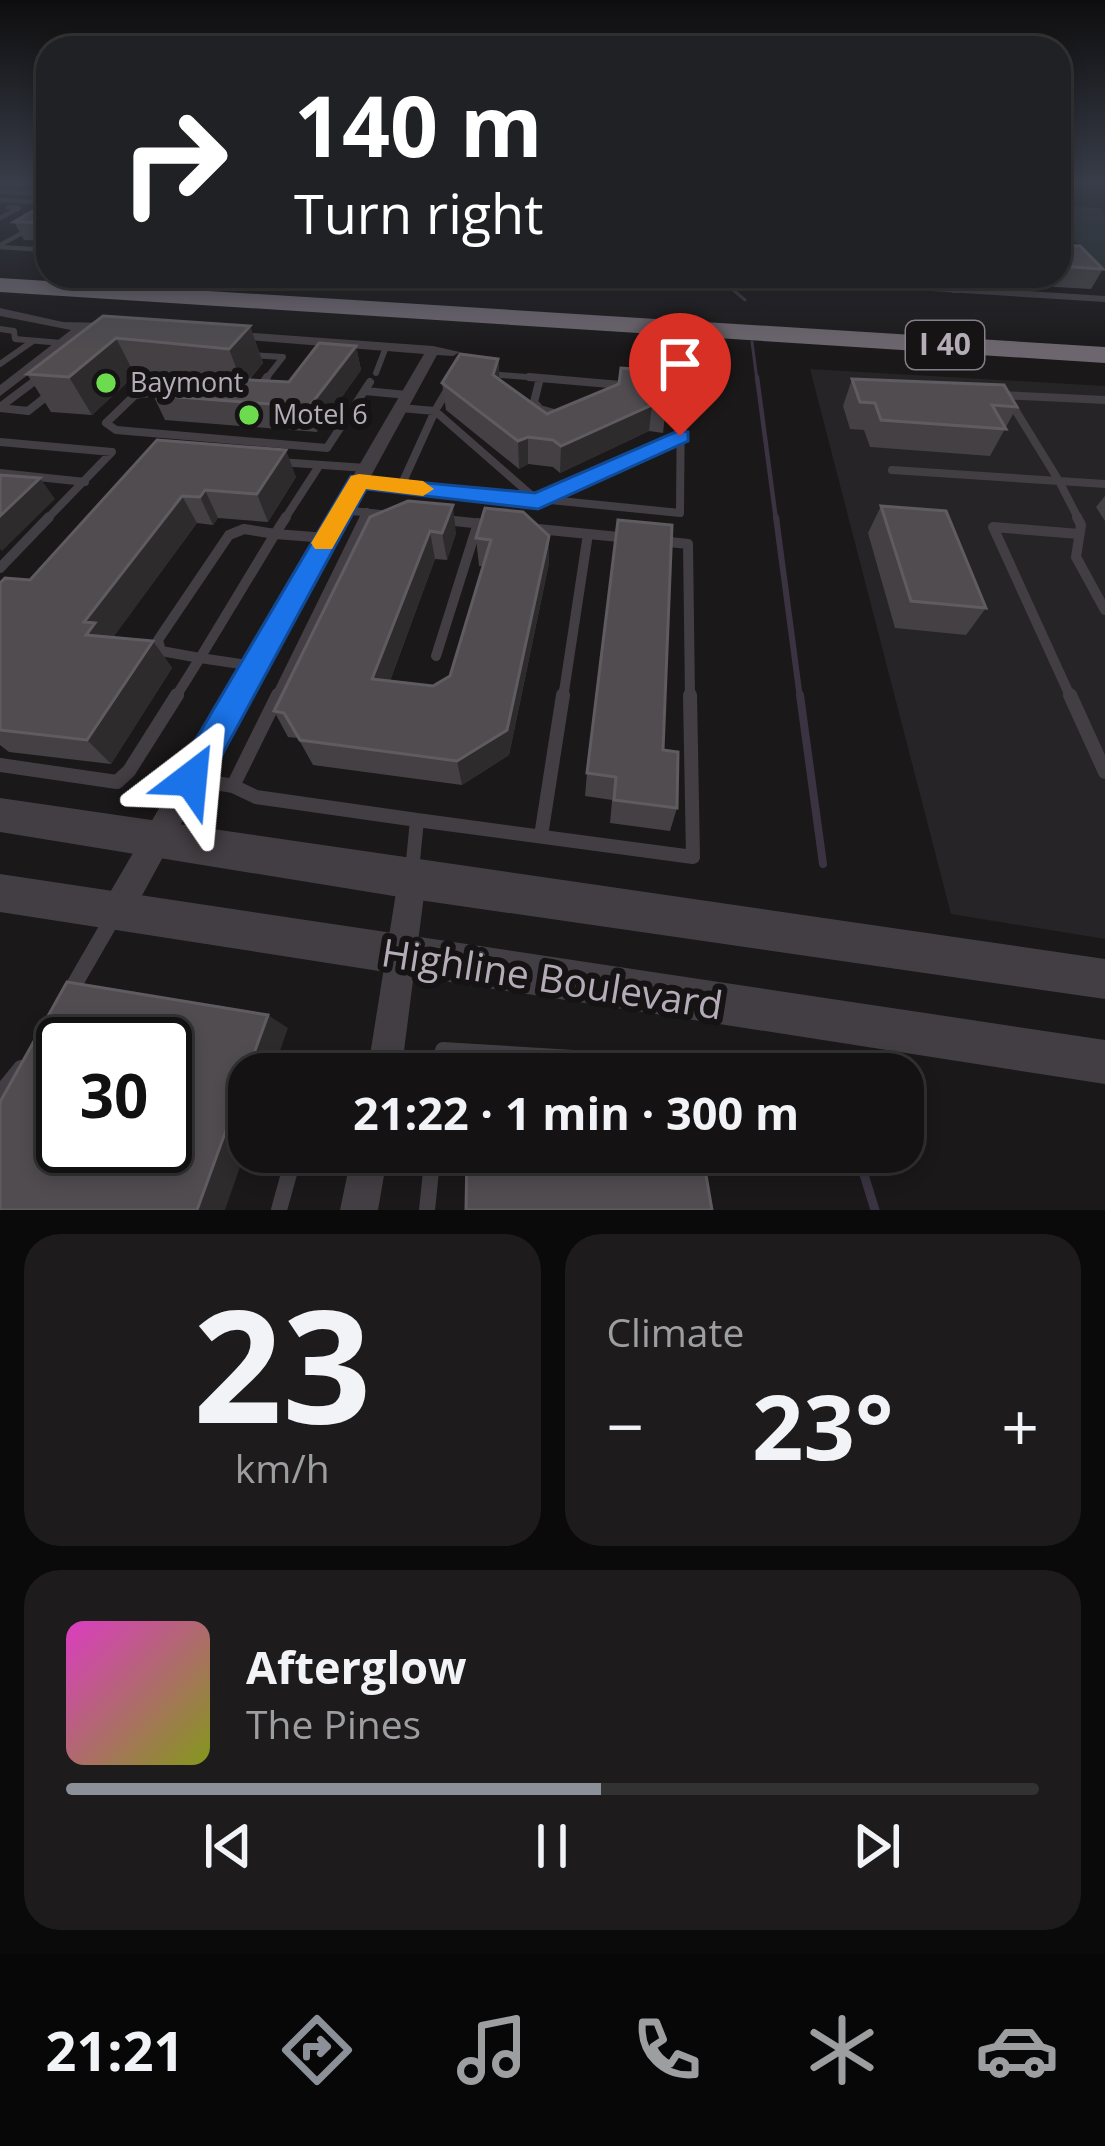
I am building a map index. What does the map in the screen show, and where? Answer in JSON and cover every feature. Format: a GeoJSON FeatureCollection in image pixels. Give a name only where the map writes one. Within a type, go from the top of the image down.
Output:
{"type":"FeatureCollection","features":[{"type":"Feature","properties":{"kind":"highway"},"geometry":{"type":"LineString","coordinates":[[0,264],[36,267]]}},
{"type":"Feature","properties":{"kind":"highway","name":"I 40"},"geometry":{"type":"LineString","coordinates":[[0,285],[36,287]]}},
{"type":"Feature","properties":{"kind":"highway","name":"I 40"},"geometry":{"type":"LineString","coordinates":[[47,288],[1105,356]]}},
{"type":"Feature","properties":{"kind":"highway","name":"I 40"},"geometry":{"type":"LineString","coordinates":[[367,288],[1105,333]]}},
{"type":"Feature","properties":{"kind":"highway"},"geometry":{"type":"LineString","coordinates":[[0,309],[452,314]]}},
{"type":"Feature","properties":{"kind":"street"},"geometry":{"type":"LineString","coordinates":[[0,309],[82,328],[129,328]]}},
{"type":"Feature","properties":{"kind":"street"},"geometry":{"type":"LineString","coordinates":[[0,392],[82,328]]}},
{"type":"Feature","properties":{"kind":"street"},"geometry":{"type":"LineString","coordinates":[[116,911],[404,402],[443,351],[216,335]]}},
{"type":"Feature","properties":{"kind":"street"},"geometry":{"type":"LineString","coordinates":[[0,815],[412,880],[1105,979]]}},
{"type":"Feature","properties":{"kind":"street"},"geometry":{"type":"LineString","coordinates":[[387,1053],[412,880]]}},
{"type":"Feature","properties":{"kind":"street","name":"Highline Boulevard"},"geometry":{"type":"LineString","coordinates":[[0,893],[1105,1062]]}},
{"type":"Feature","properties":{"kind":"street"},"geometry":{"type":"LineString","coordinates":[[359,1210],[366,1173]]}},
{"type":"Feature","properties":{"kind":"lane"},"geometry":{"type":"LineString","coordinates":[[0,246],[36,249]]}},
{"type":"Feature","properties":{"kind":"lane"},"geometry":{"type":"LineString","coordinates":[[928,288],[1105,299]]}},
{"type":"Feature","properties":{"kind":"lane"},"geometry":{"type":"LineString","coordinates":[[0,329],[14,331],[15,339]]}},
{"type":"Feature","properties":{"kind":"lane"},"geometry":{"type":"LineString","coordinates":[[224,352],[238,336]]}},
{"type":"Feature","properties":{"kind":"lane"},"geometry":{"type":"LineString","coordinates":[[0,350],[15,339],[62,344]]}},
{"type":"Feature","properties":{"kind":"lane"},"geometry":{"type":"LineString","coordinates":[[0,364],[33,341]]}},
{"type":"Feature","properties":{"kind":"lane"},"geometry":{"type":"LineString","coordinates":[[310,359],[322,342]]}},
{"type":"Feature","properties":{"kind":"lane"},"geometry":{"type":"LineString","coordinates":[[178,390],[135,395],[106,423],[116,430],[328,448],[386,347]]}},
{"type":"Feature","properties":{"kind":"lane"},"geometry":{"type":"LineString","coordinates":[[243,354],[283,357],[262,383]]}},
{"type":"Feature","properties":{"kind":"lane"},"geometry":{"type":"LineString","coordinates":[[0,408],[56,365]]}},
{"type":"Feature","properties":{"kind":"lane"},"geometry":{"type":"LineString","coordinates":[[401,486],[458,372]]}},
{"type":"Feature","properties":{"kind":"lane"},"geometry":{"type":"LineString","coordinates":[[271,461],[320,466],[401,486],[680,513],[681,390],[478,374]]}},
{"type":"Feature","properties":{"kind":"lane"},"geometry":{"type":"LineString","coordinates":[[541,378],[534,402],[540,410],[578,413]]}},
{"type":"Feature","properties":{"kind":"lane"},"geometry":{"type":"LineString","coordinates":[[0,408],[28,411],[64,382]]}},
{"type":"Feature","properties":{"kind":"lane"},"geometry":{"type":"LineString","coordinates":[[370,382],[404,402],[436,411],[538,501]]}},
{"type":"Feature","properties":{"kind":"lane"},"geometry":{"type":"LineString","coordinates":[[590,402],[594,382]]}},
{"type":"Feature","properties":{"kind":"lane"},"geometry":{"type":"LineString","coordinates":[[983,394],[1105,400]]}},
{"type":"Feature","properties":{"kind":"lane"},"geometry":{"type":"LineString","coordinates":[[254,395],[274,397]]}},
{"type":"Feature","properties":{"kind":"lane"},"geometry":{"type":"LineString","coordinates":[[1006,395],[1081,525],[1076,557],[1105,610]]}},
{"type":"Feature","properties":{"kind":"lane"},"geometry":{"type":"LineString","coordinates":[[538,501],[680,436]]}},
{"type":"Feature","properties":{"kind":"lane"},"geometry":{"type":"LineString","coordinates":[[0,442],[112,452],[0,568]]}},
{"type":"Feature","properties":{"kind":"lane"},"geometry":{"type":"LineString","coordinates":[[0,765],[117,782],[129,771],[320,466]]}},
{"type":"Feature","properties":{"kind":"lane"},"geometry":{"type":"LineString","coordinates":[[892,470],[1105,484]]}},
{"type":"Feature","properties":{"kind":"lane"},"geometry":{"type":"LineString","coordinates":[[0,473],[85,482]]}},
{"type":"Feature","properties":{"kind":"lane"},"geometry":{"type":"LineString","coordinates":[[343,510],[412,517]]}},
{"type":"Feature","properties":{"kind":"lane"},"geometry":{"type":"LineString","coordinates":[[233,786],[367,512]]}},
{"type":"Feature","properties":{"kind":"lane"},"geometry":{"type":"LineString","coordinates":[[434,519],[500,526]]}},
{"type":"Feature","properties":{"kind":"lane"},"geometry":{"type":"LineString","coordinates":[[436,656],[478,524]]}},
{"type":"Feature","properties":{"kind":"lane"},"geometry":{"type":"LineString","coordinates":[[1079,535],[992,527],[1105,772]]}},
{"type":"Feature","properties":{"kind":"lane"},"geometry":{"type":"LineString","coordinates":[[191,779],[233,786],[256,797],[693,856],[688,544],[522,528]]}},
{"type":"Feature","properties":{"kind":"lane"},"geometry":{"type":"LineString","coordinates":[[254,666],[161,651],[158,640],[229,535],[244,530],[327,538]]}},
{"type":"Feature","properties":{"kind":"lane"},"geometry":{"type":"LineString","coordinates":[[541,836],[588,534]]}},
{"type":"Feature","properties":{"kind":"lane"},"geometry":{"type":"LineString","coordinates":[[412,880],[417,820]]}},
{"type":"Feature","properties":{"kind":"lane"},"geometry":{"type":"LineString","coordinates":[[62,1005],[116,911]]}},
{"type":"Feature","properties":{"kind":"lane"},"geometry":{"type":"LineString","coordinates":[[443,1053],[492,1053]]}},
{"type":"Feature","properties":{"kind":"lane"},"geometry":{"type":"LineString","coordinates":[[0,1094],[31,1055]]}},
{"type":"Feature","properties":{"kind":"lane"},"geometry":{"type":"LineString","coordinates":[[279,1210],[289,1173]]}},
{"type":"Feature","properties":{"kind":"lane"},"geometry":{"type":"LineString","coordinates":[[428,1210],[431,1173]]}},
{"type":"Feature","properties":{"kind":"shaded area"},"geometry":{"type":"Polygon","coordinates":[[[1072,239],[1105,239],[1105,270],[1072,239]]]}},
{"type":"Feature","properties":{"kind":"shaded area"},"geometry":{"type":"Polygon","coordinates":[[[810,369],[1105,386],[1105,939],[951,914],[810,369]]]}},
{"type":"Feature","properties":{"kind":"building"},"geometry":{"type":"Polygon","coordinates":[[[1071,246],[1080,246],[1103,269],[1071,267],[1071,246]]]}},
{"type":"Feature","properties":{"kind":"building"},"geometry":{"type":"Polygon","coordinates":[[[103,316],[250,326],[229,349],[116,338],[69,377],[27,374],[103,316]]]}},
{"type":"Feature","properties":{"kind":"building"},"geometry":{"type":"Polygon","coordinates":[[[319,343],[356,346],[309,407],[153,395],[172,376],[289,382],[319,343]]]}},
{"type":"Feature","properties":{"kind":"building"},"geometry":{"type":"Polygon","coordinates":[[[460,354],[498,359],[493,375],[547,414],[619,384],[621,368],[667,371],[666,406],[652,405],[561,446],[553,440],[528,437],[518,441],[442,383],[460,354]]]}},
{"type":"Feature","properties":{"kind":"building"},"geometry":{"type":"Polygon","coordinates":[[[852,379],[1004,385],[1017,407],[992,405],[1006,429],[881,420],[875,403],[860,402],[852,379]]]}},
{"type":"Feature","properties":{"kind":"building"},"geometry":{"type":"Polygon","coordinates":[[[157,440],[286,450],[257,494],[205,490],[200,497],[182,496],[84,622],[95,623],[86,635],[153,641],[87,740],[0,730],[0,583],[5,578],[30,580],[157,440]]]}},
{"type":"Feature","properties":{"kind":"building"},"geometry":{"type":"Polygon","coordinates":[[[0,475],[40,478],[0,516],[0,475]]]}},
{"type":"Feature","properties":{"kind":"building"},"geometry":{"type":"Polygon","coordinates":[[[408,501],[453,505],[442,533],[430,531],[372,679],[433,686],[450,676],[491,540],[476,538],[485,508],[523,512],[549,536],[507,730],[457,761],[300,740],[284,713],[274,711],[370,517],[408,501]]]}},
{"type":"Feature","properties":{"kind":"building"},"geometry":{"type":"Polygon","coordinates":[[[881,506],[946,511],[986,608],[911,601],[881,506]]]}},
{"type":"Feature","properties":{"kind":"building"},"geometry":{"type":"Polygon","coordinates":[[[618,520],[672,525],[663,750],[678,752],[677,808],[614,800],[616,777],[587,773],[618,520]]]}},
{"type":"Feature","properties":{"kind":"building"},"geometry":{"type":"Polygon","coordinates":[[[67,982],[268,1015],[254,1053],[228,1053],[228,1125],[197,1210],[0,1210],[0,1102],[36,1038],[36,1173],[192,1173],[192,1017],[47,1017],[67,982]]]}},
{"type":"Feature","properties":{"kind":"building"},"geometry":{"type":"Polygon","coordinates":[[[467,1173],[706,1173],[712,1210],[466,1210],[467,1173]]]}},
{"type":"Feature","properties":{"kind":"waterway"},"geometry":{"type":"LineString","coordinates":[[731,288],[745,300]]}},
{"type":"Feature","properties":{"kind":"waterway"},"geometry":{"type":"LineString","coordinates":[[752,342],[757,380]]}},
{"type":"Feature","properties":{"kind":"waterway"},"geometry":{"type":"LineString","coordinates":[[757,377],[776,520]]}},
{"type":"Feature","properties":{"kind":"waterway"},"geometry":{"type":"LineString","coordinates":[[776,517],[800,698]]}},
{"type":"Feature","properties":{"kind":"waterway"},"geometry":{"type":"LineString","coordinates":[[800,695],[823,864]]}},
{"type":"Feature","properties":{"kind":"waterway"},"geometry":{"type":"LineString","coordinates":[[864,1173],[875,1210]]}},
{"type":"Feature","properties":{"kind":"slow traffic"},"geometry":{"type":"LineString","coordinates":[[324,543],[359,481],[423,489]]}},
{"type":"Feature","properties":{"kind":"place","name":"Baymont"},"geometry":{"type":"Point","coordinates":[106,383]}},
{"type":"Feature","properties":{"kind":"place","name":"Motel 6"},"geometry":{"type":"Point","coordinates":[249,415]}},
{"type":"Feature","properties":{"kind":"route"},"geometry":{"type":"LineString","coordinates":[[191,779],[359,481],[538,501],[680,436]]}}]}
